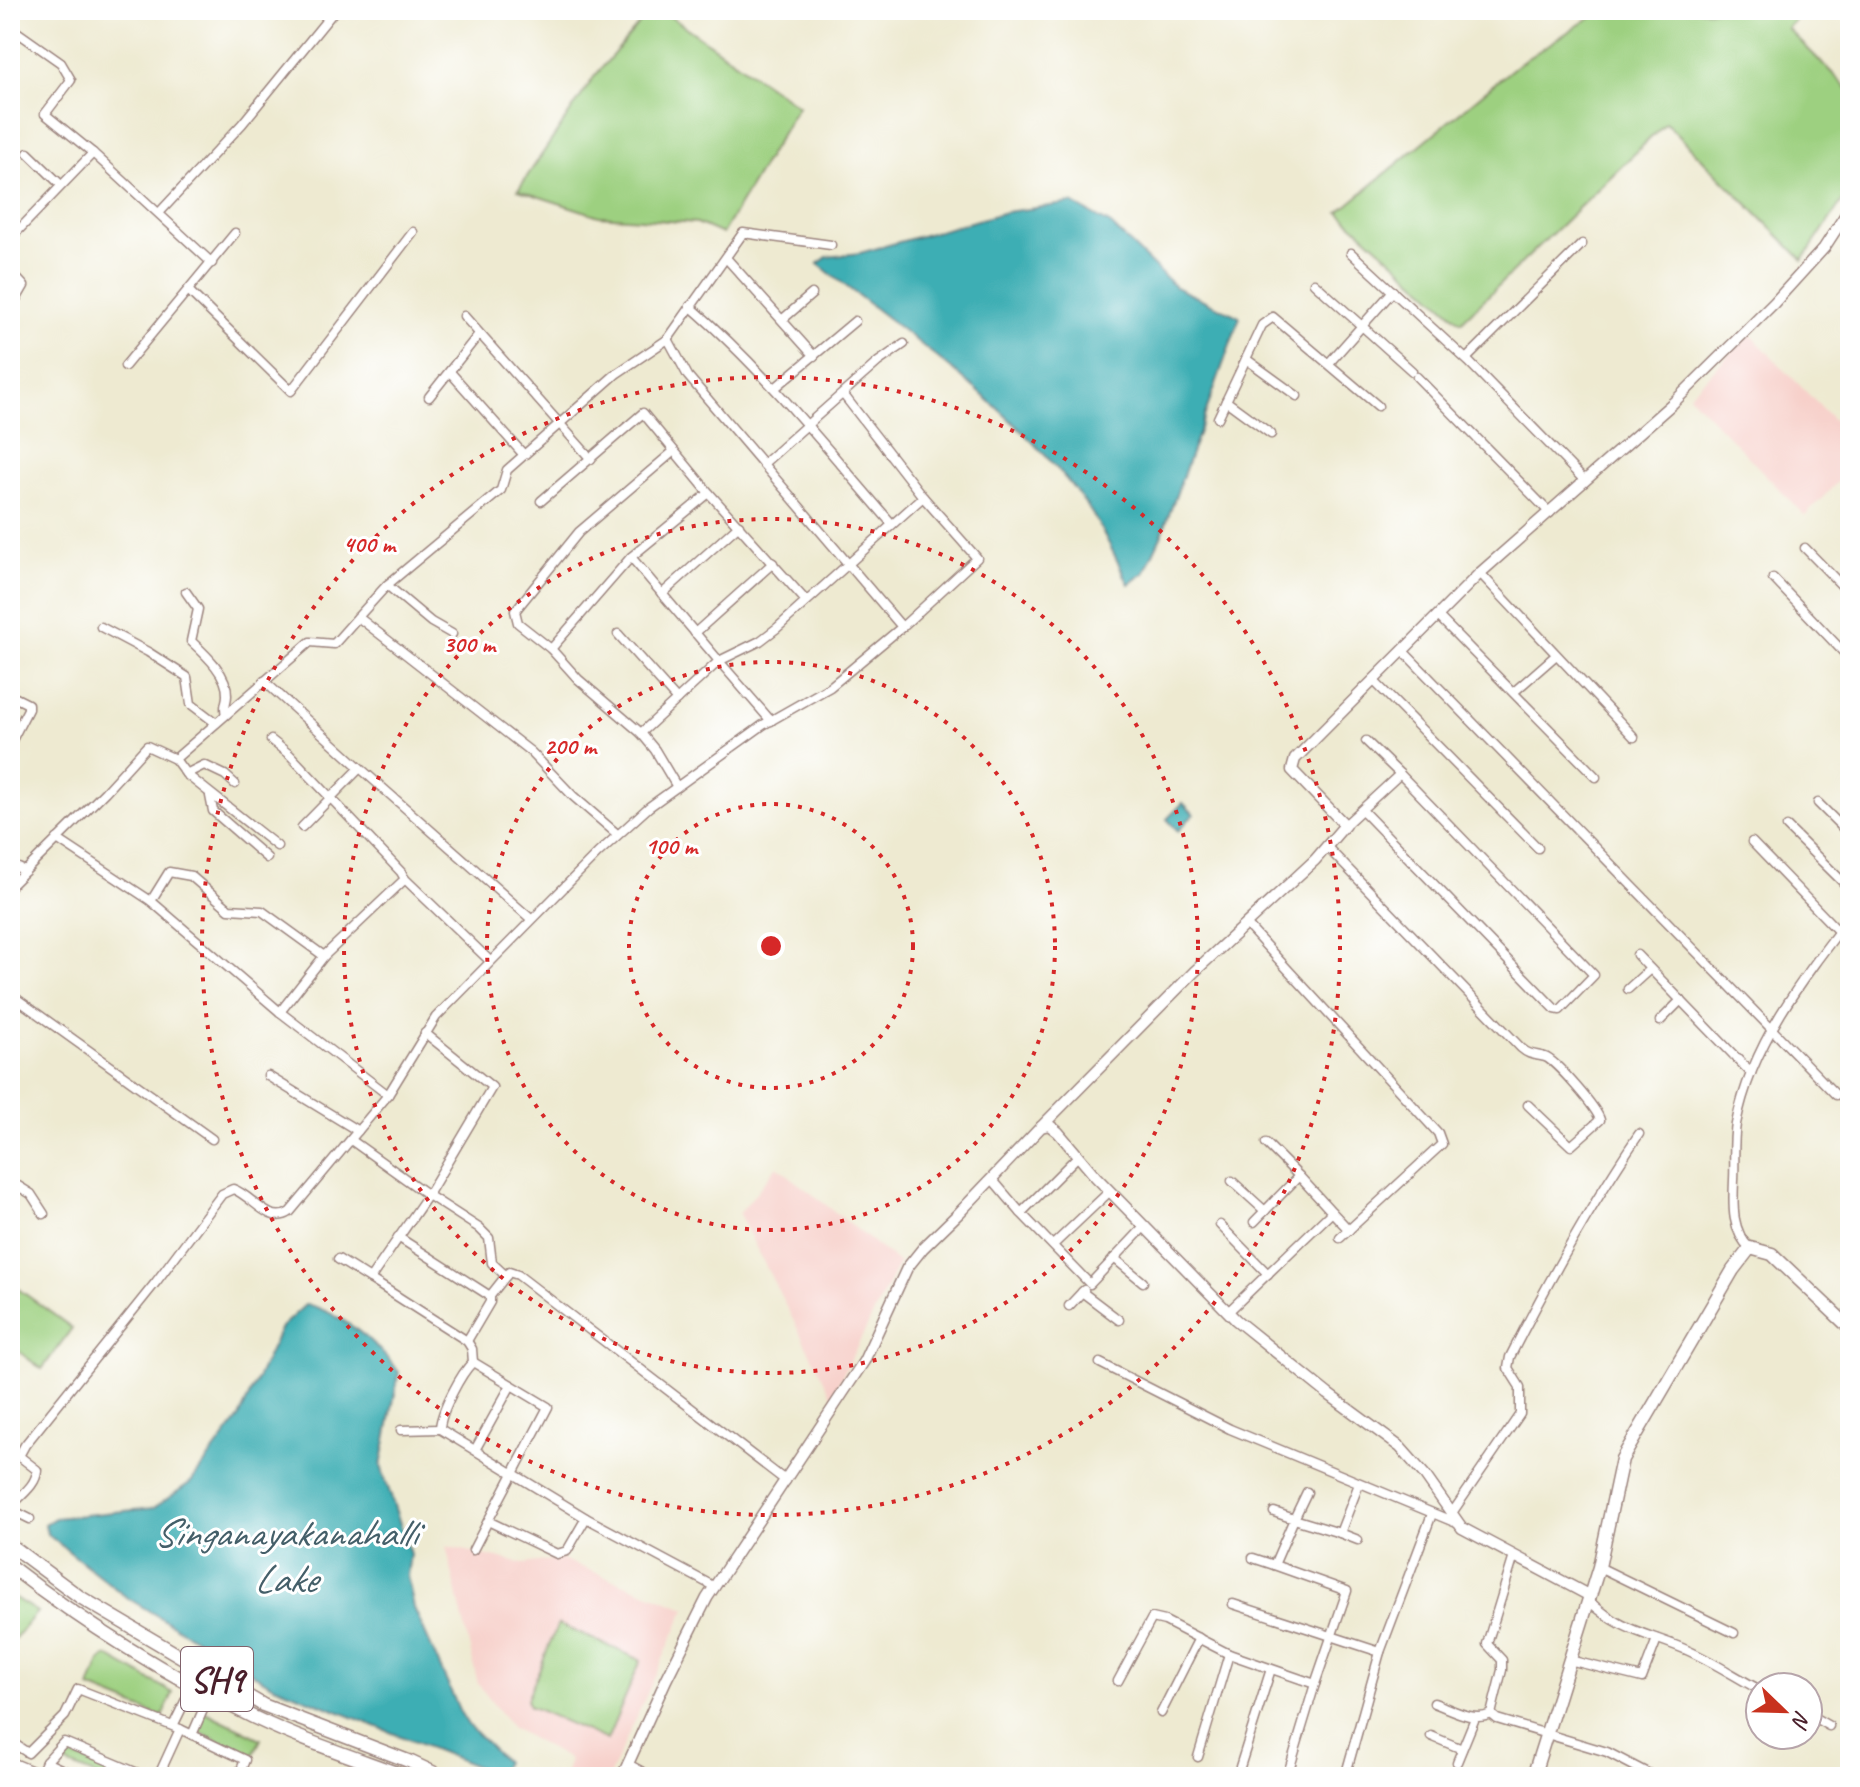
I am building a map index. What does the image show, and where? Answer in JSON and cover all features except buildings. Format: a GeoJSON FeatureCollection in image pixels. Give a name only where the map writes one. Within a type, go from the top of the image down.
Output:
{"type":"FeatureCollection","features":[{"type":"Feature","properties":{"kind":"main road"},"geometry":{"type":"LineString","coordinates":[[1533,1777],[1599,1567],[1622,1459],[1733,1270],[1750,1248],[1772,1254],[1850,1328]]}},
{"type":"Feature","properties":{"kind":"main road","name":"SH9"},"geometry":{"type":"LineString","coordinates":[[10,1545],[80,1597],[263,1705],[443,1777]]}},
{"type":"Feature","properties":{"kind":"main road","name":"SH9"},"geometry":{"type":"LineString","coordinates":[[10,1566],[64,1606],[193,1685],[255,1718],[407,1777]]}},
{"type":"Feature","properties":{"kind":"street"},"geometry":{"type":"LineString","coordinates":[[159,213],[242,124],[335,10]]}},
{"type":"Feature","properties":{"kind":"street"},"geometry":{"type":"LineString","coordinates":[[10,27],[61,63],[71,80],[45,114],[93,153],[212,263]]}},
{"type":"Feature","properties":{"kind":"street"},"geometry":{"type":"LineString","coordinates":[[28,153],[61,185]]}},
{"type":"Feature","properties":{"kind":"street"},"geometry":{"type":"LineString","coordinates":[[10,239],[93,153]]}},
{"type":"Feature","properties":{"kind":"street"},"geometry":{"type":"LineString","coordinates":[[1345,825],[1292,770],[1295,759],[1480,573],[1673,403],[1774,303],[1824,248],[1850,208]]}},
{"type":"Feature","properties":{"kind":"street"},"geometry":{"type":"LineString","coordinates":[[189,291],[291,391],[413,232]]}},
{"type":"Feature","properties":{"kind":"street"},"geometry":{"type":"LineString","coordinates":[[125,366],[235,233]]}},
{"type":"Feature","properties":{"kind":"street"},"geometry":{"type":"LineString","coordinates":[[175,759],[310,642],[334,644],[387,585],[501,490],[507,470],[616,374],[668,339],[743,233],[831,245]]}},
{"type":"Feature","properties":{"kind":"street"},"geometry":{"type":"LineString","coordinates":[[1466,359],[1582,244]]}},
{"type":"Feature","properties":{"kind":"street"},"geometry":{"type":"LineString","coordinates":[[1351,253],[1466,359],[1585,481]]}},
{"type":"Feature","properties":{"kind":"street"},"geometry":{"type":"LineString","coordinates":[[727,259],[814,356]]}},
{"type":"Feature","properties":{"kind":"street"},"geometry":{"type":"LineString","coordinates":[[10,271],[24,286],[10,310]]}},
{"type":"Feature","properties":{"kind":"street"},"geometry":{"type":"LineString","coordinates":[[1314,283],[1414,374],[1550,513]]}},
{"type":"Feature","properties":{"kind":"street"},"geometry":{"type":"LineString","coordinates":[[1329,363],[1393,291]]}},
{"type":"Feature","properties":{"kind":"street"},"geometry":{"type":"LineString","coordinates":[[783,319],[812,294]]}},
{"type":"Feature","properties":{"kind":"street"},"geometry":{"type":"LineString","coordinates":[[690,306],[733,344],[775,388],[892,524]]}},
{"type":"Feature","properties":{"kind":"street"},"geometry":{"type":"LineString","coordinates":[[464,316],[591,459]]}},
{"type":"Feature","properties":{"kind":"street"},"geometry":{"type":"LineString","coordinates":[[1218,418],[1262,325],[1273,317],[1378,406]]}},
{"type":"Feature","properties":{"kind":"street"},"geometry":{"type":"LineString","coordinates":[[775,388],[855,321]]}},
{"type":"Feature","properties":{"kind":"street"},"geometry":{"type":"LineString","coordinates":[[429,397],[479,334]]}},
{"type":"Feature","properties":{"kind":"street"},"geometry":{"type":"LineString","coordinates":[[668,339],[688,376],[902,627]]}},
{"type":"Feature","properties":{"kind":"street"},"geometry":{"type":"LineString","coordinates":[[763,464],[878,362],[904,344]]}},
{"type":"Feature","properties":{"kind":"street"},"geometry":{"type":"LineString","coordinates":[[1246,359],[1297,396]]}},
{"type":"Feature","properties":{"kind":"street"},"geometry":{"type":"LineString","coordinates":[[450,372],[524,455]]}},
{"type":"Feature","properties":{"kind":"street"},"geometry":{"type":"LineString","coordinates":[[30,1519],[10,1508],[38,1475],[37,1470],[19,1456],[25,1445],[156,1282],[212,1204],[233,1189],[245,1193],[273,1217],[282,1218],[290,1212],[388,1095],[436,1017],[617,834],[771,721],[830,687],[977,558],[923,497],[843,394]]}},
{"type":"Feature","properties":{"kind":"street"},"geometry":{"type":"LineString","coordinates":[[1226,401],[1271,434]]}},
{"type":"Feature","properties":{"kind":"street"},"geometry":{"type":"LineString","coordinates":[[541,501],[643,413],[709,493],[806,601]]}},
{"type":"Feature","properties":{"kind":"street"},"geometry":{"type":"LineString","coordinates":[[674,451],[579,532],[515,611],[518,623],[551,649],[578,679],[641,733],[677,787]]}},
{"type":"Feature","properties":{"kind":"street"},"geometry":{"type":"LineString","coordinates":[[551,649],[631,557],[709,493]]}},
{"type":"Feature","properties":{"kind":"street"},"geometry":{"type":"LineString","coordinates":[[641,733],[719,661],[760,641],[923,497]]}},
{"type":"Feature","properties":{"kind":"street"},"geometry":{"type":"LineString","coordinates":[[662,594],[739,525]]}},
{"type":"Feature","properties":{"kind":"street"},"geometry":{"type":"LineString","coordinates":[[1805,548],[1850,594]]}},
{"type":"Feature","properties":{"kind":"street"},"geometry":{"type":"LineString","coordinates":[[631,557],[771,721]]}},
{"type":"Feature","properties":{"kind":"street"},"geometry":{"type":"LineString","coordinates":[[695,633],[773,563]]}},
{"type":"Feature","properties":{"kind":"street"},"geometry":{"type":"LineString","coordinates":[[1480,573],[1634,737]]}},
{"type":"Feature","properties":{"kind":"street"},"geometry":{"type":"LineString","coordinates":[[1773,578],[1850,659]]}},
{"type":"Feature","properties":{"kind":"street"},"geometry":{"type":"LineString","coordinates":[[387,585],[431,622],[452,634]]}},
{"type":"Feature","properties":{"kind":"street"},"geometry":{"type":"LineString","coordinates":[[186,592],[198,609],[191,641],[217,666],[228,695],[226,714]]}},
{"type":"Feature","properties":{"kind":"street"},"geometry":{"type":"LineString","coordinates":[[1438,616],[1515,691],[1596,777]]}},
{"type":"Feature","properties":{"kind":"street"},"geometry":{"type":"LineString","coordinates":[[358,617],[531,752],[573,796],[617,834]]}},
{"type":"Feature","properties":{"kind":"street"},"geometry":{"type":"LineString","coordinates":[[101,627],[187,677],[191,704],[216,723]]}},
{"type":"Feature","properties":{"kind":"street"},"geometry":{"type":"LineString","coordinates":[[618,634],[677,700]]}},
{"type":"Feature","properties":{"kind":"street"},"geometry":{"type":"LineString","coordinates":[[1404,652],[1836,1095]]}},
{"type":"Feature","properties":{"kind":"street"},"geometry":{"type":"LineString","coordinates":[[1515,691],[1555,656]]}},
{"type":"Feature","properties":{"kind":"street"},"geometry":{"type":"LineString","coordinates":[[1373,680],[1538,848]]}},
{"type":"Feature","properties":{"kind":"street"},"geometry":{"type":"LineString","coordinates":[[264,681],[531,919]]}},
{"type":"Feature","properties":{"kind":"street"},"geometry":{"type":"LineString","coordinates":[[10,695],[28,704],[10,744]]}},
{"type":"Feature","properties":{"kind":"street"},"geometry":{"type":"LineString","coordinates":[[271,740],[290,755],[405,879],[490,961]]}},
{"type":"Feature","properties":{"kind":"street"},"geometry":{"type":"LineString","coordinates":[[1362,810],[1555,1009],[1560,1010],[1595,973],[1366,741]]}},
{"type":"Feature","properties":{"kind":"street"},"geometry":{"type":"LineString","coordinates":[[10,886],[147,746],[175,759],[186,774],[210,795],[277,846]]}},
{"type":"Feature","properties":{"kind":"street"},"geometry":{"type":"LineString","coordinates":[[186,774],[204,765],[225,775],[235,784]]}},
{"type":"Feature","properties":{"kind":"street"},"geometry":{"type":"LineString","coordinates":[[302,827],[360,768]]}},
{"type":"Feature","properties":{"kind":"street"},"geometry":{"type":"LineString","coordinates":[[622,1777],[684,1641],[715,1587],[864,1361],[907,1268],[923,1248],[1194,972],[1400,774]]}},
{"type":"Feature","properties":{"kind":"street"},"geometry":{"type":"LineString","coordinates":[[210,795],[213,811],[267,858]]}},
{"type":"Feature","properties":{"kind":"street"},"geometry":{"type":"LineString","coordinates":[[1818,803],[1850,835]]}},
{"type":"Feature","properties":{"kind":"street"},"geometry":{"type":"LineString","coordinates":[[1787,827],[1850,889]]}},
{"type":"Feature","properties":{"kind":"street"},"geometry":{"type":"LineString","coordinates":[[57,839],[151,901],[280,1012],[388,1095]]}},
{"type":"Feature","properties":{"kind":"street"},"geometry":{"type":"LineString","coordinates":[[1752,842],[1839,932]]}},
{"type":"Feature","properties":{"kind":"street"},"geometry":{"type":"LineString","coordinates":[[1327,847],[1521,1048],[1529,1055],[1546,1057],[1592,1103],[1600,1120],[1571,1146],[1528,1105]]}},
{"type":"Feature","properties":{"kind":"street"},"geometry":{"type":"LineString","coordinates":[[10,864],[25,871]]}},
{"type":"Feature","properties":{"kind":"street"},"geometry":{"type":"LineString","coordinates":[[151,901],[169,872],[191,876],[229,909],[262,911],[324,956]]}},
{"type":"Feature","properties":{"kind":"street"},"geometry":{"type":"LineString","coordinates":[[280,1012],[324,956],[405,879]]}},
{"type":"Feature","properties":{"kind":"street"},"geometry":{"type":"LineString","coordinates":[[1750,1248],[1741,1240],[1733,1199],[1735,1127],[1751,1073],[1772,1028],[1850,917]]}},
{"type":"Feature","properties":{"kind":"street"},"geometry":{"type":"LineString","coordinates":[[1246,924],[1438,1133],[1442,1144],[1340,1238]]}},
{"type":"Feature","properties":{"kind":"street"},"geometry":{"type":"LineString","coordinates":[[1637,955],[1751,1073]]}},
{"type":"Feature","properties":{"kind":"street"},"geometry":{"type":"LineString","coordinates":[[1628,989],[1650,969]]}},
{"type":"Feature","properties":{"kind":"street"},"geometry":{"type":"LineString","coordinates":[[10,994],[212,1139]]}},
{"type":"Feature","properties":{"kind":"street"},"geometry":{"type":"LineString","coordinates":[[1660,1021],[1681,1000]]}},
{"type":"Feature","properties":{"kind":"street"},"geometry":{"type":"LineString","coordinates":[[370,1279],[428,1195],[492,1087],[425,1033]]}},
{"type":"Feature","properties":{"kind":"street"},"geometry":{"type":"LineString","coordinates":[[268,1076],[358,1131]]}},
{"type":"Feature","properties":{"kind":"street"},"geometry":{"type":"LineString","coordinates":[[1041,1127],[1049,1125],[1058,1132],[1110,1191],[1228,1312],[1328,1394],[1400,1447],[1460,1525]]}},
{"type":"Feature","properties":{"kind":"street"},"geometry":{"type":"LineString","coordinates":[[1452,1513],[1520,1414],[1520,1387],[1508,1368],[1510,1357],[1558,1262],[1639,1134]]}},
{"type":"Feature","properties":{"kind":"street"},"geometry":{"type":"LineString","coordinates":[[351,1140],[479,1228],[489,1238],[492,1263],[506,1276]]}},
{"type":"Feature","properties":{"kind":"street"},"geometry":{"type":"LineString","coordinates":[[1266,1143],[1349,1230]]}},
{"type":"Feature","properties":{"kind":"street"},"geometry":{"type":"LineString","coordinates":[[1021,1213],[1078,1156]]}},
{"type":"Feature","properties":{"kind":"street"},"geometry":{"type":"LineString","coordinates":[[1254,1222],[1299,1176]]}},
{"type":"Feature","properties":{"kind":"street"},"geometry":{"type":"LineString","coordinates":[[992,1179],[1090,1284]]}},
{"type":"Feature","properties":{"kind":"street"},"geometry":{"type":"LineString","coordinates":[[10,1181],[31,1194],[44,1214]]}},
{"type":"Feature","properties":{"kind":"street"},"geometry":{"type":"LineString","coordinates":[[1232,1181],[1265,1211]]}},
{"type":"Feature","properties":{"kind":"street"},"geometry":{"type":"LineString","coordinates":[[1053,1245],[1110,1191]]}},
{"type":"Feature","properties":{"kind":"street"},"geometry":{"type":"LineString","coordinates":[[1228,1312],[1332,1212]]}},
{"type":"Feature","properties":{"kind":"street"},"geometry":{"type":"LineString","coordinates":[[1220,1225],[1268,1274]]}},
{"type":"Feature","properties":{"kind":"street"},"geometry":{"type":"LineString","coordinates":[[1069,1306],[1145,1226]]}},
{"type":"Feature","properties":{"kind":"street"},"geometry":{"type":"LineString","coordinates":[[398,1237],[490,1296]]}},
{"type":"Feature","properties":{"kind":"street"},"geometry":{"type":"LineString","coordinates":[[1114,1258],[1143,1282]]}},
{"type":"Feature","properties":{"kind":"street"},"geometry":{"type":"LineString","coordinates":[[338,1259],[467,1341],[472,1349],[473,1362]]}},
{"type":"Feature","properties":{"kind":"street"},"geometry":{"type":"LineString","coordinates":[[467,1341],[490,1302],[490,1296],[509,1272],[518,1275],[786,1481]]}},
{"type":"Feature","properties":{"kind":"street"},"geometry":{"type":"LineString","coordinates":[[1082,1292],[1119,1320]]}},
{"type":"Feature","properties":{"kind":"street"},"geometry":{"type":"LineString","coordinates":[[473,1362],[548,1407],[473,1550]]}},
{"type":"Feature","properties":{"kind":"street"},"geometry":{"type":"LineString","coordinates":[[440,1429],[445,1410],[467,1367],[473,1362]]}},
{"type":"Feature","properties":{"kind":"street"},"geometry":{"type":"LineString","coordinates":[[1100,1363],[1230,1429],[1460,1525],[1589,1598],[1607,1618],[1627,1629],[1684,1648],[1744,1681]]}},
{"type":"Feature","properties":{"kind":"street"},"geometry":{"type":"LineString","coordinates":[[475,1450],[511,1385]]}},
{"type":"Feature","properties":{"kind":"street"},"geometry":{"type":"LineString","coordinates":[[401,1430],[440,1429],[586,1518],[715,1587]]}},
{"type":"Feature","properties":{"kind":"street"},"geometry":{"type":"LineString","coordinates":[[1340,1533],[1359,1484]]}},
{"type":"Feature","properties":{"kind":"street"},"geometry":{"type":"LineString","coordinates":[[1274,1565],[1307,1492]]}},
{"type":"Feature","properties":{"kind":"street"},"geometry":{"type":"LineString","coordinates":[[1274,1512],[1358,1540]]}},
{"type":"Feature","properties":{"kind":"street"},"geometry":{"type":"LineString","coordinates":[[1345,1777],[1380,1652],[1432,1514]]}},
{"type":"Feature","properties":{"kind":"street"},"geometry":{"type":"LineString","coordinates":[[488,1521],[557,1554],[567,1551],[586,1518]]}},
{"type":"Feature","properties":{"kind":"street"},"geometry":{"type":"LineString","coordinates":[[1434,1703],[1475,1718],[1491,1714],[1502,1660],[1487,1644],[1514,1556]]}},
{"type":"Feature","properties":{"kind":"street"},"geometry":{"type":"LineString","coordinates":[[1253,1558],[1347,1591],[1287,1777]]}},
{"type":"Feature","properties":{"kind":"street"},"geometry":{"type":"LineString","coordinates":[[1599,1567],[1734,1633]]}},
{"type":"Feature","properties":{"kind":"street"},"geometry":{"type":"LineString","coordinates":[[1233,1604],[1380,1652]]}},
{"type":"Feature","properties":{"kind":"street"},"geometry":{"type":"LineString","coordinates":[[1118,1681],[1152,1618],[1165,1621],[1229,1654],[1315,1684]]}},
{"type":"Feature","properties":{"kind":"street"},"geometry":{"type":"LineString","coordinates":[[1161,1713],[1199,1638]]}},
{"type":"Feature","properties":{"kind":"street"},"geometry":{"type":"LineString","coordinates":[[1569,1660],[1642,1678],[1657,1639]]}},
{"type":"Feature","properties":{"kind":"street"},"geometry":{"type":"LineString","coordinates":[[1198,1757],[1229,1654]]}},
{"type":"Feature","properties":{"kind":"street"},"geometry":{"type":"LineString","coordinates":[[1239,1770],[1271,1669]]}},
{"type":"Feature","properties":{"kind":"street"},"geometry":{"type":"LineString","coordinates":[[158,1777],[193,1685]]}},
{"type":"Feature","properties":{"kind":"street"},"geometry":{"type":"LineString","coordinates":[[10,1741],[28,1753],[65,1716],[78,1689],[176,1728],[245,1760],[238,1777]]}},
{"type":"Feature","properties":{"kind":"street"},"geometry":{"type":"LineString","coordinates":[[192,1735],[210,1694]]}},
{"type":"Feature","properties":{"kind":"street"},"geometry":{"type":"LineString","coordinates":[[1491,1714],[1497,1719],[1607,1752],[1655,1777]]}},
{"type":"Feature","properties":{"kind":"street"},"geometry":{"type":"LineString","coordinates":[[1457,1762],[1475,1718]]}},
{"type":"Feature","properties":{"kind":"street"},"geometry":{"type":"LineString","coordinates":[[1824,1723],[1829,1726]]}},
{"type":"Feature","properties":{"kind":"street"},"geometry":{"type":"LineString","coordinates":[[1431,1736],[1462,1749]]}},
{"type":"Feature","properties":{"kind":"street"},"geometry":{"type":"LineString","coordinates":[[11,1777],[16,1764],[39,1776],[46,1762],[64,1742],[140,1774],[138,1777]]}},
{"type":"Feature","properties":{"kind":"street"},"geometry":{"type":"LineString","coordinates":[[46,1762],[78,1777]]}},
{"type":"Feature","properties":{"kind":"street"},"geometry":{"type":"LineString","coordinates":[[628,1764],[652,1777]]}},
{"type":"Feature","properties":{"kind":"shaded area"},"geometry":{"type":"Polygon","coordinates":[[[1750,334],[1850,437],[1850,469],[1805,516],[1689,395],[1750,334]]]}},
{"type":"Feature","properties":{"kind":"shaded area"},"geometry":{"type":"Polygon","coordinates":[[[777,1166],[899,1263],[832,1396],[739,1214],[777,1166]]]}},
{"type":"Feature","properties":{"kind":"shaded area"},"geometry":{"type":"Polygon","coordinates":[[[446,1546],[523,1564],[561,1559],[686,1608],[609,1777],[564,1777],[570,1760],[511,1727],[478,1684],[446,1546]]]}},
{"type":"Feature","properties":{"kind":"green space"},"geometry":{"type":"Polygon","coordinates":[[[651,10],[661,10],[798,106],[722,234],[697,223],[599,216],[518,190],[594,77],[651,10]]]}},
{"type":"Feature","properties":{"kind":"green space"},"geometry":{"type":"Polygon","coordinates":[[[1602,10],[1805,10],[1787,28],[1850,91],[1850,189],[1803,260],[1666,123],[1461,322],[1339,212],[1517,65],[1602,10]]]}},
{"type":"Feature","properties":{"kind":"green space"},"geometry":{"type":"Polygon","coordinates":[[[10,1283],[72,1328],[42,1369],[10,1345],[10,1283]]]}},
{"type":"Feature","properties":{"kind":"green space"},"geometry":{"type":"Polygon","coordinates":[[[10,1595],[37,1612],[10,1644],[10,1595]]]}},
{"type":"Feature","properties":{"kind":"green space"},"geometry":{"type":"Polygon","coordinates":[[[558,1624],[641,1660],[607,1740],[529,1706],[527,1699],[558,1624]]]}},
{"type":"Feature","properties":{"kind":"green space"},"geometry":{"type":"Polygon","coordinates":[[[108,1656],[173,1693],[162,1717],[90,1688],[100,1661],[108,1656]]]}},
{"type":"Feature","properties":{"kind":"green space"},"geometry":{"type":"Polygon","coordinates":[[[203,1711],[261,1739],[252,1758],[194,1729],[203,1711]]]}},
{"type":"Feature","properties":{"kind":"green space"},"geometry":{"type":"Polygon","coordinates":[[[66,1753],[117,1774],[116,1777],[99,1777],[62,1762],[66,1753]]]}},
{"type":"Feature","properties":{"kind":"water"},"geometry":{"type":"Polygon","coordinates":[[[1072,203],[1111,225],[1175,287],[1240,317],[1162,534],[1144,573],[1129,584],[1089,509],[1031,440],[926,348],[818,264],[827,257],[860,253],[1006,212],[1072,203]]]}},
{"type":"Feature","properties":{"kind":"water"},"geometry":{"type":"Polygon","coordinates":[[[1183,803],[1194,814],[1178,831],[1167,819],[1183,803]]]}},
{"type":"Feature","properties":{"kind":"water","name":"Singanayakanahalli Lake"},"geometry":{"type":"Polygon","coordinates":[[[306,1304],[333,1315],[357,1330],[399,1372],[381,1466],[410,1554],[407,1576],[414,1608],[460,1712],[468,1725],[505,1762],[498,1775],[272,1685],[126,1597],[47,1534],[45,1524],[55,1518],[154,1508],[191,1482],[239,1418],[281,1327],[306,1304]]]}},
{"type":"Feature","properties":{"kind":"waterway"},"geometry":{"type":"LineString","coordinates":[[501,1769],[513,1777]]}}]}
